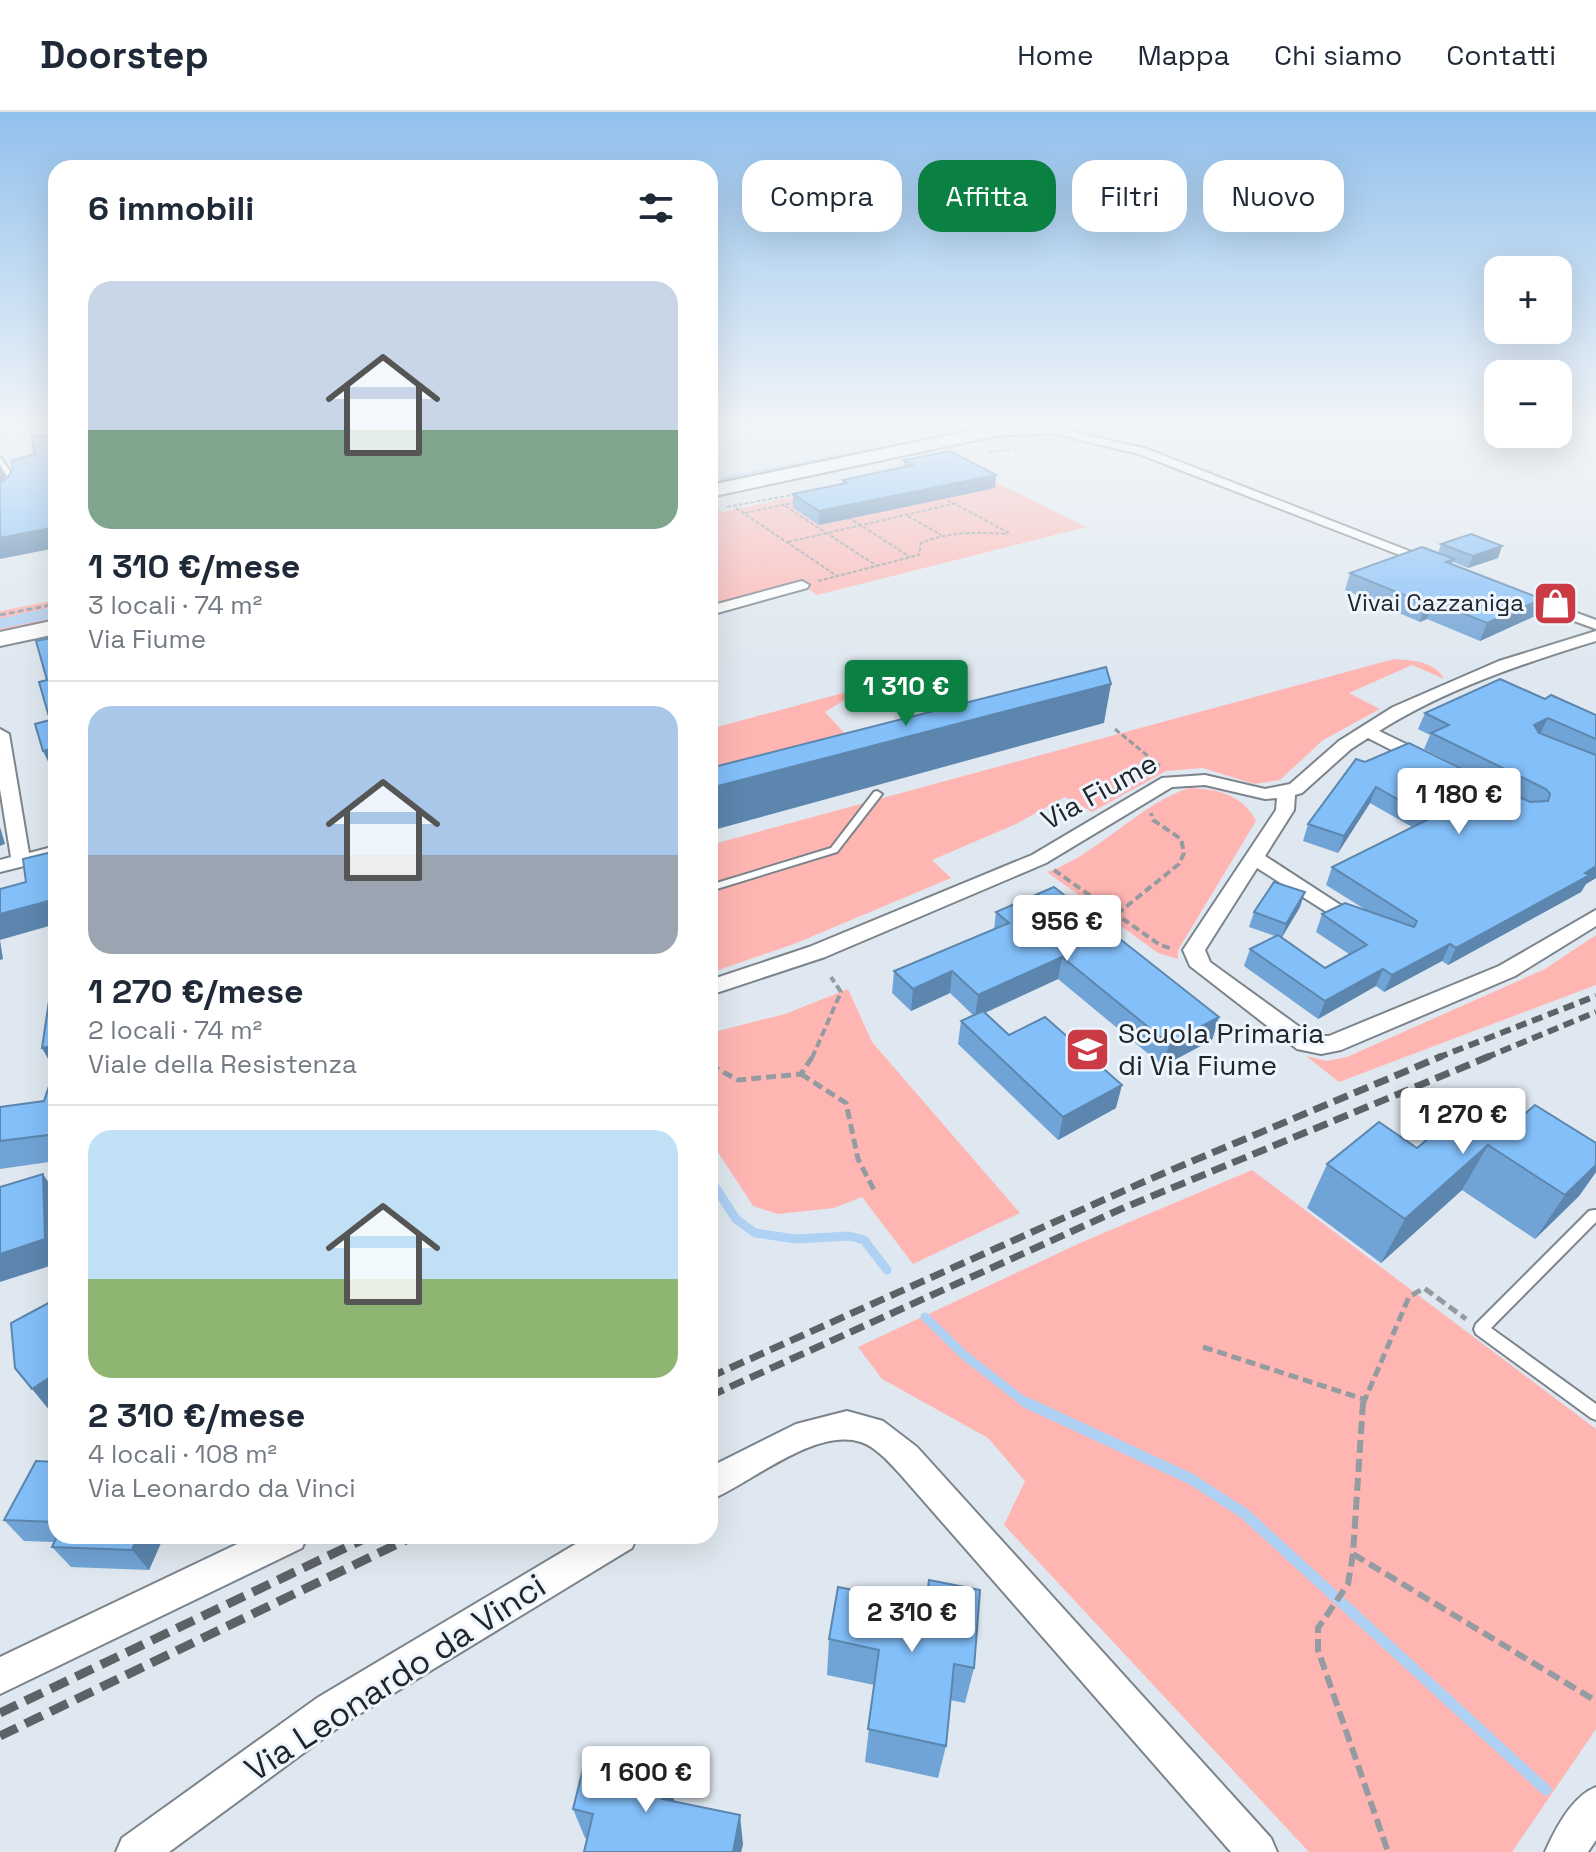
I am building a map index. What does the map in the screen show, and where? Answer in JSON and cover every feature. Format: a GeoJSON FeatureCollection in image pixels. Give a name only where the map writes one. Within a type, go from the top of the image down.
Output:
{"type":"FeatureCollection","features":[{"type":"Feature","properties":{"kind":"main road"},"geometry":{"type":"LineString","coordinates":[[0,639],[48,629]]}},
{"type":"Feature","properties":{"kind":"street"},"geometry":{"type":"LineString","coordinates":[[1287,506],[1450,569]]}},
{"type":"Feature","properties":{"kind":"street"},"geometry":{"type":"LineString","coordinates":[[718,609],[802,585]]}},
{"type":"Feature","properties":{"kind":"street"},"geometry":{"type":"LineString","coordinates":[[1505,590],[1596,625]]}},
{"type":"Feature","properties":{"kind":"street"},"geometry":{"type":"LineString","coordinates":[[1596,636],[1474,676],[1365,730],[1305,783],[1285,792],[1285,810],[1196,944],[1194,955],[1207,970],[1299,1039],[1313,1045],[1327,1046],[1507,971],[1596,917]]}},
{"type":"Feature","properties":{"kind":"street"},"geometry":{"type":"LineString","coordinates":[[1365,730],[1445,770]]}},
{"type":"Feature","properties":{"kind":"street"},"geometry":{"type":"LineString","coordinates":[[0,734],[21,861]]}},
{"type":"Feature","properties":{"kind":"street","name":"Via Fiume"},"geometry":{"type":"LineString","coordinates":[[718,985],[817,952],[1039,859],[1088,833],[1162,784],[1177,780],[1212,781],[1260,794],[1285,792]]}},
{"type":"Feature","properties":{"kind":"street"},"geometry":{"type":"LineString","coordinates":[[0,866],[48,854]]}},
{"type":"Feature","properties":{"kind":"street"},"geometry":{"type":"LineString","coordinates":[[1253,857],[1332,906]]}},
{"type":"Feature","properties":{"kind":"street"},"geometry":{"type":"LineString","coordinates":[[718,1480],[824,1428],[852,1426],[882,1437],[917,1470],[1257,1852]]}},
{"type":"Feature","properties":{"kind":"street"},"geometry":{"type":"LineString","coordinates":[[0,1676],[273,1544]]}},
{"type":"Feature","properties":{"kind":"street","name":"Via Leonardo da Vinci"},"geometry":{"type":"LineString","coordinates":[[136,1852],[330,1711],[607,1544]]}},
{"type":"Feature","properties":{"kind":"street"},"geometry":{"type":"LineString","coordinates":[[1565,1852],[1596,1806]]}},
{"type":"Feature","properties":{"kind":"lane"},"geometry":{"type":"LineString","coordinates":[[718,886],[834,850],[877,794]]}},
{"type":"Feature","properties":{"kind":"lane"},"geometry":{"type":"LineString","coordinates":[[1594,1215],[1481,1329],[1596,1413]]}},
{"type":"Feature","properties":{"kind":"path"},"geometry":{"type":"LineString","coordinates":[[745,513],[778,506]]}},
{"type":"Feature","properties":{"kind":"path"},"geometry":{"type":"LineString","coordinates":[[786,506],[877,566]]}},
{"type":"Feature","properties":{"kind":"path"},"geometry":{"type":"LineString","coordinates":[[788,542],[945,506]]}},
{"type":"Feature","properties":{"kind":"path"},"geometry":{"type":"LineString","coordinates":[[802,585],[919,555],[921,543],[941,535],[970,531],[1011,534],[959,506]]}},
{"type":"Feature","properties":{"kind":"path"},"geometry":{"type":"LineString","coordinates":[[735,507],[837,576]]}},
{"type":"Feature","properties":{"kind":"path"},"geometry":{"type":"LineString","coordinates":[[839,512],[910,557]]}},
{"type":"Feature","properties":{"kind":"path"},"geometry":{"type":"LineString","coordinates":[[907,515],[941,535]]}},
{"type":"Feature","properties":{"kind":"path"},"geometry":{"type":"LineString","coordinates":[[0,615],[48,606]]}},
{"type":"Feature","properties":{"kind":"path"},"geometry":{"type":"LineString","coordinates":[[1115,729],[1182,787],[1151,801],[1150,812],[1153,820],[1181,839],[1185,848],[1182,859],[1117,914]]}},
{"type":"Feature","properties":{"kind":"path"},"geometry":{"type":"LineString","coordinates":[[1039,859],[1160,945],[1194,955]]}},
{"type":"Feature","properties":{"kind":"path"},"geometry":{"type":"LineString","coordinates":[[801,1074],[817,1051],[841,992],[831,977]]}},
{"type":"Feature","properties":{"kind":"path"},"geometry":{"type":"LineString","coordinates":[[718,1069],[738,1080],[801,1074],[846,1103],[858,1159],[875,1192]]}},
{"type":"Feature","properties":{"kind":"path"},"geometry":{"type":"LineString","coordinates":[[1388,1852],[1318,1650],[1318,1628],[1348,1584],[1353,1554],[1363,1399],[1409,1297],[1424,1288],[1481,1329]]}},
{"type":"Feature","properties":{"kind":"path"},"geometry":{"type":"LineString","coordinates":[[1203,1347],[1363,1399]]}},
{"type":"Feature","properties":{"kind":"path"},"geometry":{"type":"LineString","coordinates":[[1353,1554],[1596,1701]]}},
{"type":"Feature","properties":{"kind":"shaded area"},"geometry":{"type":"Polygon","coordinates":[[[749,506],[1044,506],[1086,527],[817,595],[797,581],[718,603],[718,509],[723,512],[749,506]]]}},
{"type":"Feature","properties":{"kind":"shaded area"},"geometry":{"type":"Polygon","coordinates":[[[48,602],[48,623],[0,633],[0,611],[48,602]]]}},
{"type":"Feature","properties":{"kind":"shaded area"},"geometry":{"type":"Polygon","coordinates":[[[1394,659],[1429,665],[1444,679],[1412,665],[1349,693],[1380,709],[1323,740],[1280,780],[1254,784],[1203,768],[1166,771],[1092,812],[1065,797],[1016,824],[932,860],[951,878],[794,944],[718,970],[718,843],[1394,659]]]}},
{"type":"Feature","properties":{"kind":"shaded area"},"geometry":{"type":"Polygon","coordinates":[[[865,687],[825,712],[864,754],[718,793],[718,727],[865,687]]]}},
{"type":"Feature","properties":{"kind":"shaded area"},"geometry":{"type":"Polygon","coordinates":[[[1190,788],[1210,790],[1237,799],[1256,821],[1178,950],[1178,959],[1158,953],[1047,872],[1084,854],[1154,805],[1190,788]]]}},
{"type":"Feature","properties":{"kind":"shaded area"},"geometry":{"type":"Polygon","coordinates":[[[1596,935],[1596,985],[1339,1082],[1306,1056],[1327,1061],[1347,1057],[1545,969],[1596,935]]]}},
{"type":"Feature","properties":{"kind":"shaded area"},"geometry":{"type":"Polygon","coordinates":[[[848,989],[872,1042],[1020,1213],[913,1264],[862,1197],[834,1208],[778,1214],[753,1206],[718,1152],[718,1031],[785,1014],[848,989]]]}},
{"type":"Feature","properties":{"kind":"shaded area"},"geometry":{"type":"Polygon","coordinates":[[[1252,1170],[1596,1429],[1596,1729],[1512,1852],[1309,1852],[1004,1525],[1025,1481],[988,1438],[882,1379],[858,1347],[1080,1243],[1252,1170]]]}},
{"type":"Feature","properties":{"kind":"building"},"geometry":{"type":"Polygon","coordinates":[[[0,506],[48,506],[48,529],[0,538],[0,506]]]}},
{"type":"Feature","properties":{"kind":"building"},"geometry":{"type":"Polygon","coordinates":[[[812,506],[843,506],[819,511],[812,506]]]}},
{"type":"Feature","properties":{"kind":"building"},"geometry":{"type":"Polygon","coordinates":[[[1471,534],[1502,546],[1473,556],[1441,544],[1471,534]]]}},
{"type":"Feature","properties":{"kind":"building"},"geometry":{"type":"Polygon","coordinates":[[[1422,547],[1454,559],[1446,562],[1542,599],[1487,623],[1433,601],[1426,604],[1350,573],[1422,547]]]}},
{"type":"Feature","properties":{"kind":"building"},"geometry":{"type":"Polygon","coordinates":[[[48,639],[48,713],[39,682],[47,680],[36,641],[48,639]]]}},
{"type":"Feature","properties":{"kind":"building"},"geometry":{"type":"Polygon","coordinates":[[[1106,667],[1111,684],[718,786],[718,766],[1106,667]]]}},
{"type":"Feature","properties":{"kind":"building"},"geometry":{"type":"Polygon","coordinates":[[[1500,679],[1545,699],[1551,695],[1596,715],[1596,739],[1548,718],[1534,725],[1539,733],[1596,755],[1596,866],[1585,873],[1590,875],[1456,948],[1450,944],[1392,975],[1383,969],[1325,1001],[1250,949],[1278,935],[1325,968],[1367,945],[1322,914],[1345,903],[1414,927],[1417,921],[1332,867],[1431,818],[1376,787],[1344,836],[1308,824],[1356,759],[1365,762],[1409,743],[1530,802],[1548,801],[1550,794],[1546,789],[1431,733],[1449,725],[1425,713],[1500,679]]]}},
{"type":"Feature","properties":{"kind":"building"},"geometry":{"type":"Polygon","coordinates":[[[48,721],[48,750],[43,751],[35,724],[48,721]]]}},
{"type":"Feature","properties":{"kind":"building"},"geometry":{"type":"Polygon","coordinates":[[[48,853],[48,901],[0,914],[0,889],[26,882],[23,859],[48,853]]]}},
{"type":"Feature","properties":{"kind":"building"},"geometry":{"type":"Polygon","coordinates":[[[1274,882],[1305,892],[1286,924],[1254,912],[1274,882]]]}},
{"type":"Feature","properties":{"kind":"building"},"geometry":{"type":"Polygon","coordinates":[[[1054,887],[1219,1017],[1169,1044],[1062,957],[978,995],[952,971],[913,989],[894,971],[1009,923],[996,912],[1054,887]]]}},
{"type":"Feature","properties":{"kind":"building"},"geometry":{"type":"Polygon","coordinates":[[[48,1008],[48,1047],[42,1048],[48,1008]]]}},
{"type":"Feature","properties":{"kind":"building"},"geometry":{"type":"Polygon","coordinates":[[[983,1011],[1009,1035],[1045,1017],[1122,1085],[1063,1117],[961,1021],[983,1011]]]}},
{"type":"Feature","properties":{"kind":"building"},"geometry":{"type":"Polygon","coordinates":[[[48,1089],[48,1135],[0,1141],[0,1107],[44,1101],[48,1089]]]}},
{"type":"Feature","properties":{"kind":"building"},"geometry":{"type":"Polygon","coordinates":[[[1535,1105],[1596,1143],[1596,1165],[1565,1195],[1488,1145],[1405,1219],[1327,1164],[1379,1122],[1417,1148],[1467,1106],[1506,1130],[1535,1105]]]}},
{"type":"Feature","properties":{"kind":"building"},"geometry":{"type":"Polygon","coordinates":[[[43,1174],[45,1239],[0,1254],[0,1187],[43,1174]]]}},
{"type":"Feature","properties":{"kind":"building"},"geometry":{"type":"Polygon","coordinates":[[[48,1303],[48,1378],[32,1389],[15,1368],[11,1323],[48,1303]]]}},
{"type":"Feature","properties":{"kind":"building"},"geometry":{"type":"Polygon","coordinates":[[[36,1461],[48,1462],[48,1522],[4,1520],[36,1461]]]}},
{"type":"Feature","properties":{"kind":"building"},"geometry":{"type":"Polygon","coordinates":[[[53,1544],[135,1544],[132,1550],[52,1547],[53,1544]]]}},
{"type":"Feature","properties":{"kind":"building"},"geometry":{"type":"Polygon","coordinates":[[[929,1580],[980,1590],[974,1668],[954,1664],[946,1746],[868,1729],[879,1650],[829,1639],[838,1587],[926,1605],[929,1580]]]}},
{"type":"Feature","properties":{"kind":"building"},"geometry":{"type":"Polygon","coordinates":[[[586,1757],[667,1773],[662,1799],[740,1815],[733,1852],[584,1852],[593,1814],[573,1809],[586,1757]]]}},
{"type":"Feature","properties":{"kind":"waterway"},"geometry":{"type":"LineString","coordinates":[[0,621],[48,611]]}},
{"type":"Feature","properties":{"kind":"waterway"},"geometry":{"type":"LineString","coordinates":[[0,626],[48,617]]}},
{"type":"Feature","properties":{"kind":"waterway"},"geometry":{"type":"LineString","coordinates":[[718,1191],[736,1219],[755,1233],[796,1239],[849,1236],[864,1240],[887,1270]]}},
{"type":"Feature","properties":{"kind":"waterway"},"geometry":{"type":"LineString","coordinates":[[925,1317],[964,1355],[1027,1404]]}},
{"type":"Feature","properties":{"kind":"waterway"},"geometry":{"type":"LineString","coordinates":[[1025,1402],[1191,1479],[1245,1514],[1546,1790]]}},
{"type":"Feature","properties":{"kind":"railway"},"geometry":{"type":"LineString","coordinates":[[1440,1057],[1596,996]]}},
{"type":"Feature","properties":{"kind":"railway"},"geometry":{"type":"LineString","coordinates":[[1485,1058],[1596,1012]]}},
{"type":"Feature","properties":{"kind":"railway"},"geometry":{"type":"LineString","coordinates":[[718,1392],[1121,1209],[1490,1056]]}},
{"type":"Feature","properties":{"kind":"railway"},"geometry":{"type":"LineString","coordinates":[[718,1373],[1150,1179],[1440,1057]]}},
{"type":"Feature","properties":{"kind":"railway"},"geometry":{"type":"LineString","coordinates":[[0,1713],[353,1544]]}},
{"type":"Feature","properties":{"kind":"railway"},"geometry":{"type":"LineString","coordinates":[[0,1736],[397,1544]]}},
{"type":"Feature","properties":{"kind":"place","name":"Vivai Cazzaniga"},"geometry":{"type":"Point","coordinates":[1555,603]}},
{"type":"Feature","properties":{"kind":"place","name":"Scuola Primaria di Via Fiume"},"geometry":{"type":"Point","coordinates":[1087,1049]}}]}
